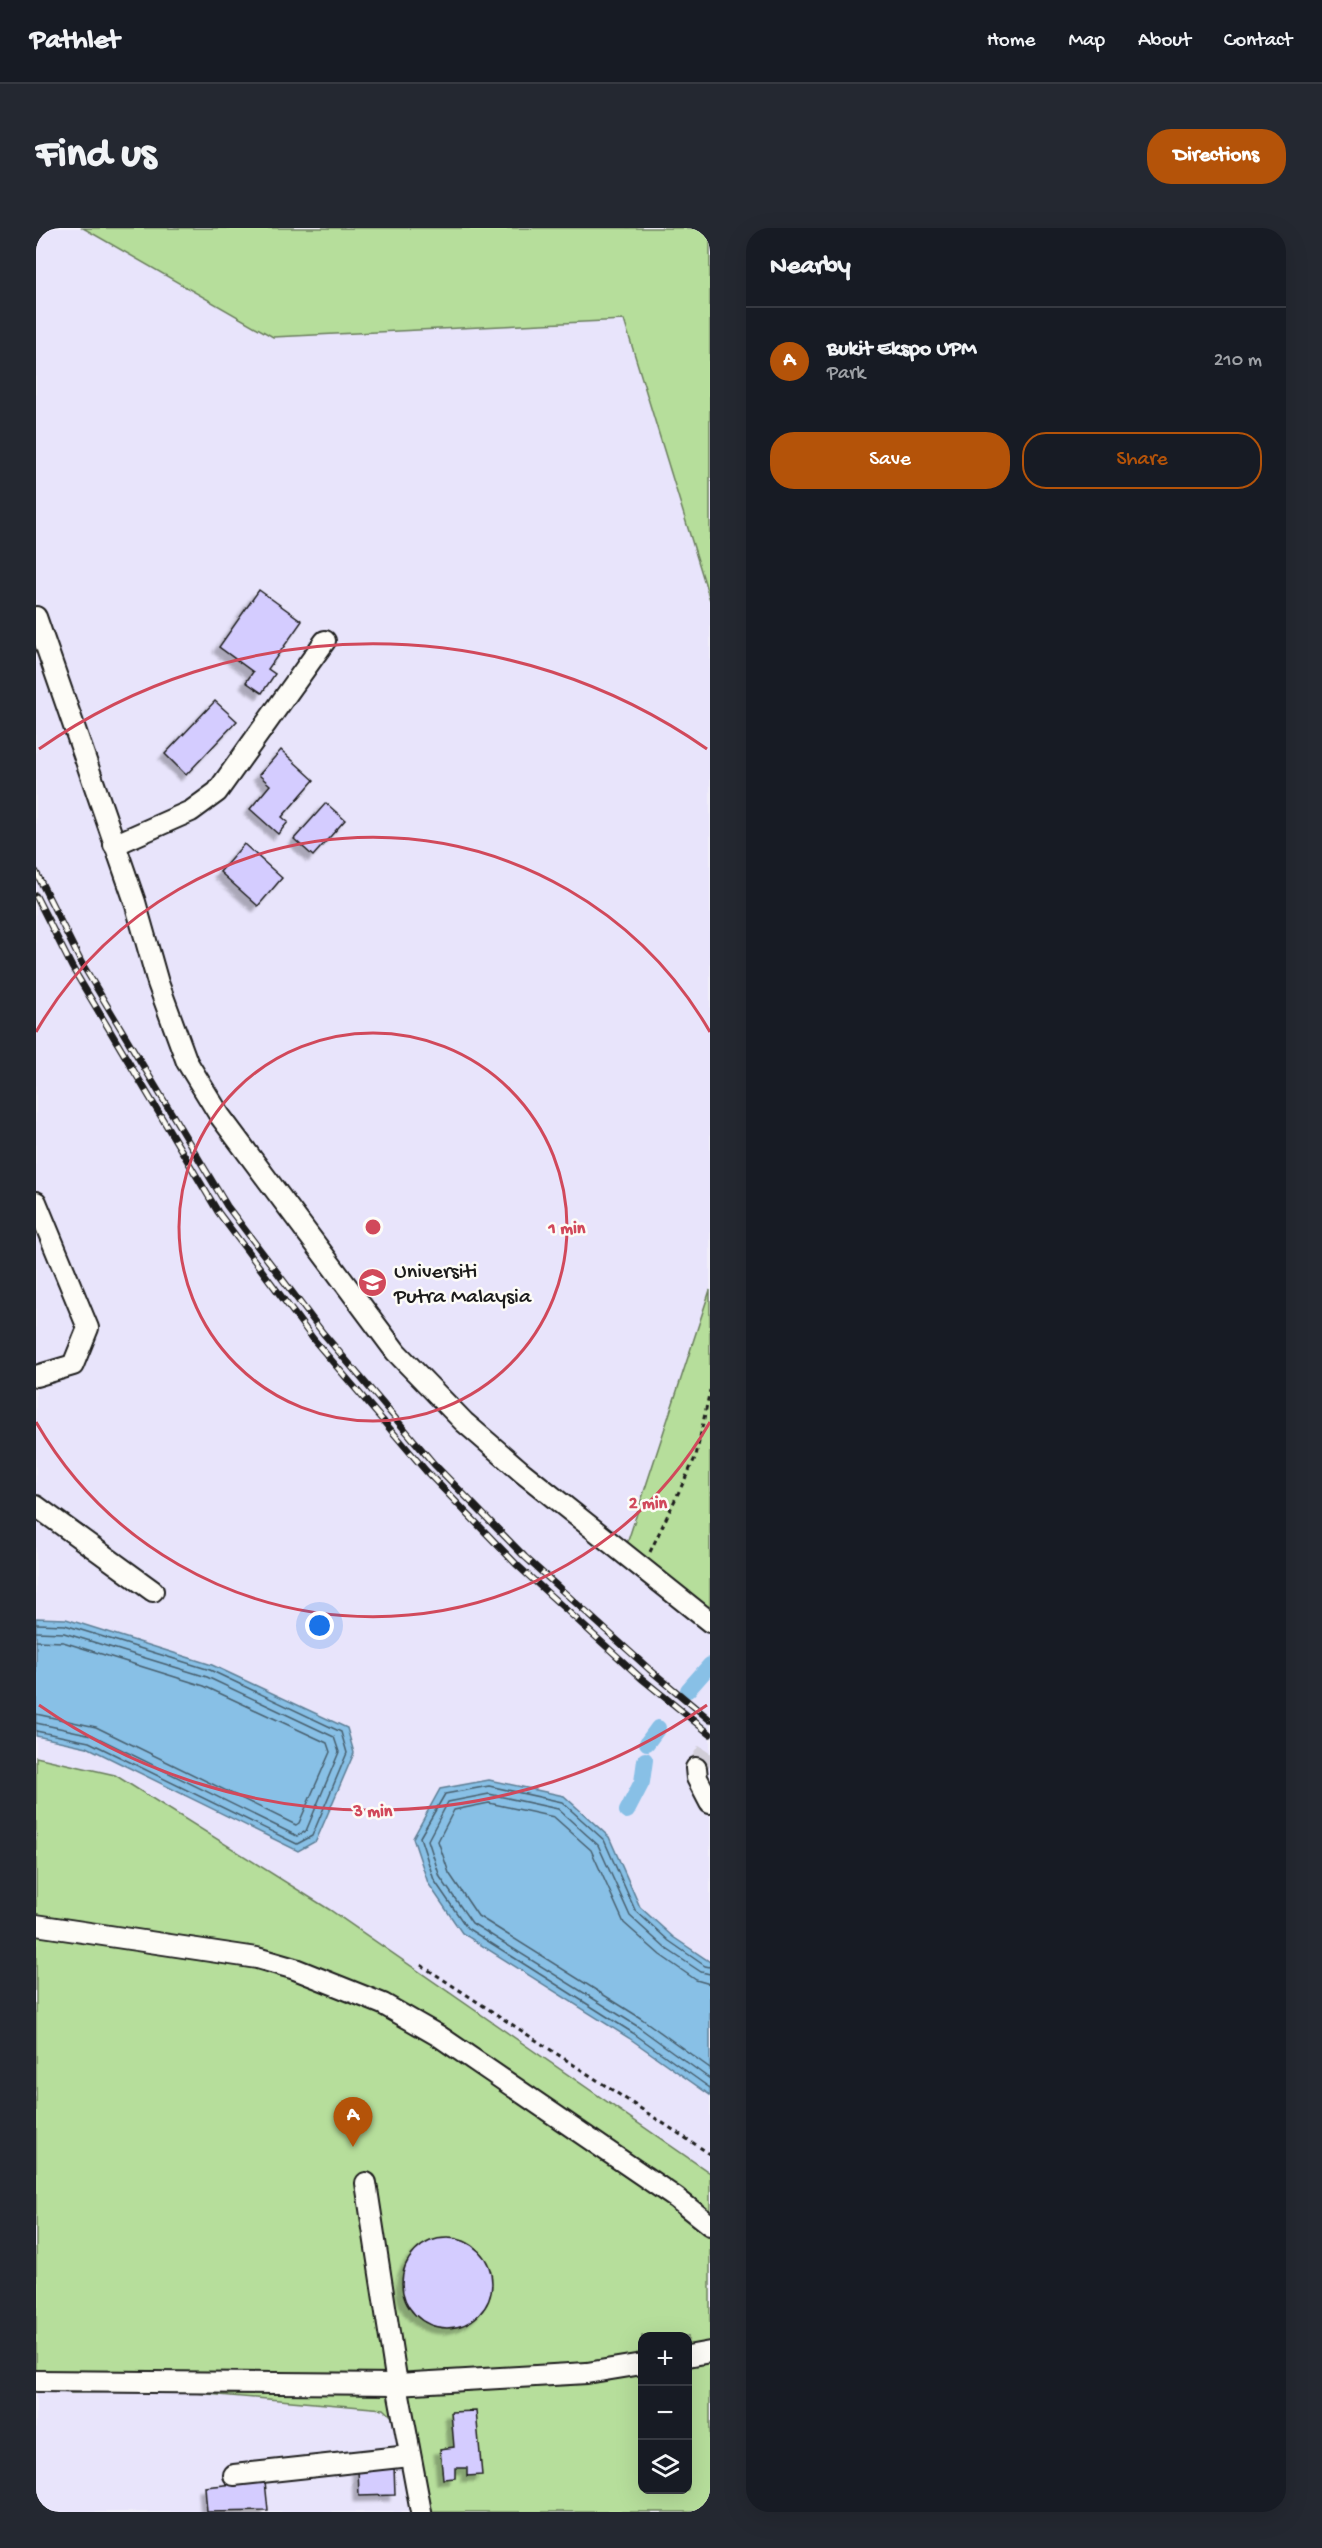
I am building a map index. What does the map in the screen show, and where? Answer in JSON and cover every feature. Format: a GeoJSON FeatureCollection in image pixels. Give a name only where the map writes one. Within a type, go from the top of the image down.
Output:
{"type":"FeatureCollection","features":[{"type":"Feature","properties":{"kind":"street"},"geometry":{"type":"LineString","coordinates":[[36,617],[135,902],[158,983],[187,1062],[220,1116],[396,1352],[464,1422],[642,1570],[710,1622]]}},
{"type":"Feature","properties":{"kind":"street"},"geometry":{"type":"LineString","coordinates":[[114,845],[191,811],[217,792],[325,641]]}},
{"type":"Feature","properties":{"kind":"street"},"geometry":{"type":"LineString","coordinates":[[36,1202],[88,1328],[73,1365],[36,1376]]}},
{"type":"Feature","properties":{"kind":"street"},"geometry":{"type":"LineString","coordinates":[[36,1506],[153,1591]]}},
{"type":"Feature","properties":{"kind":"street"},"geometry":{"type":"LineString","coordinates":[[696,1768],[697,1778],[710,1803]]}},
{"type":"Feature","properties":{"kind":"street"},"geometry":{"type":"LineString","coordinates":[[36,1925],[257,1958],[295,1969],[383,2004],[439,2036],[675,2198],[710,2225]]}},
{"type":"Feature","properties":{"kind":"street"},"geometry":{"type":"LineString","coordinates":[[366,2183],[409,2456],[421,2512]]}},
{"type":"Feature","properties":{"kind":"street"},"geometry":{"type":"LineString","coordinates":[[692,2355],[710,2352]]}},
{"type":"Feature","properties":{"kind":"street"},"geometry":{"type":"LineString","coordinates":[[36,2381],[397,2384],[587,2373],[638,2365]]}},
{"type":"Feature","properties":{"kind":"street"},"geometry":{"type":"LineString","coordinates":[[234,2475],[409,2456]]}},
{"type":"Feature","properties":{"kind":"path"},"geometry":{"type":"LineString","coordinates":[[642,1570],[696,1456],[710,1390]]}},
{"type":"Feature","properties":{"kind":"path"},"geometry":{"type":"LineString","coordinates":[[421,1965],[710,2154]]}},
{"type":"Feature","properties":{"kind":"shaded area","name":"Universiti Putra Malaysia"},"geometry":{"type":"Polygon","coordinates":[[[36,228],[710,228],[710,2512],[36,2512],[36,228]]]}},
{"type":"Feature","properties":{"kind":"green space"},"geometry":{"type":"Polygon","coordinates":[[[83,228],[710,228],[710,600],[624,320],[273,337],[83,228]]]}},
{"type":"Feature","properties":{"kind":"green space"},"geometry":{"type":"Polygon","coordinates":[[[710,1290],[710,1615],[624,1553],[710,1290]]]}},
{"type":"Feature","properties":{"kind":"green space"},"geometry":{"type":"Polygon","coordinates":[[[36,1757],[115,1775],[330,1910],[710,2173],[710,2512],[432,2512],[413,2437],[384,2409],[172,2391],[72,2393],[36,2389],[36,1757]]]}},
{"type":"Feature","properties":{"kind":"water"},"geometry":{"type":"Polygon","coordinates":[[[36,1618],[66,1619],[212,1665],[347,1728],[354,1753],[316,1841],[298,1851],[87,1747],[36,1736],[36,1618]]]}},
{"type":"Feature","properties":{"kind":"water"},"geometry":{"type":"Polygon","coordinates":[[[489,1780],[564,1796],[609,1837],[640,1907],[673,1937],[710,1962],[710,2095],[629,2038],[462,1933],[428,1883],[413,1838],[440,1789],[489,1780]]]}},
{"type":"Feature","properties":{"kind":"building"},"geometry":{"type":"Polygon","coordinates":[[[259,590],[302,621],[268,669],[275,674],[262,693],[246,682],[253,672],[219,647],[259,590]]]}},
{"type":"Feature","properties":{"kind":"building"},"geometry":{"type":"Polygon","coordinates":[[[215,701],[237,721],[186,775],[165,754],[215,701]]]}},
{"type":"Feature","properties":{"kind":"building"},"geometry":{"type":"Polygon","coordinates":[[[281,750],[314,780],[282,817],[288,822],[278,834],[250,809],[270,785],[259,775],[281,750]]]}},
{"type":"Feature","properties":{"kind":"building"},"geometry":{"type":"Polygon","coordinates":[[[326,803],[345,820],[313,856],[294,839],[326,803]]]}},
{"type":"Feature","properties":{"kind":"building"},"geometry":{"type":"Polygon","coordinates":[[[244,844],[282,878],[258,906],[220,872],[244,844]]]}},
{"type":"Feature","properties":{"kind":"building"},"geometry":{"type":"Polygon","coordinates":[[[447,2238],[464,2241],[479,2251],[489,2266],[492,2283],[489,2300],[479,2315],[464,2325],[447,2328],[430,2325],[415,2315],[405,2300],[402,2283],[405,2266],[415,2251],[430,2241],[447,2238]]]}},
{"type":"Feature","properties":{"kind":"building"},"geometry":{"type":"Polygon","coordinates":[[[476,2411],[482,2475],[467,2476],[467,2468],[455,2468],[455,2478],[443,2479],[440,2449],[454,2447],[451,2412],[476,2411]]]}},
{"type":"Feature","properties":{"kind":"building"},"geometry":{"type":"Polygon","coordinates":[[[394,2465],[395,2495],[359,2496],[358,2467],[394,2465]]]}},
{"type":"Feature","properties":{"kind":"building"},"geometry":{"type":"Polygon","coordinates":[[[265,2481],[268,2511],[207,2512],[205,2487],[265,2481]]]}},
{"type":"Feature","properties":{"kind":"waterway"},"geometry":{"type":"LineString","coordinates":[[688,1690],[710,1665]]}},
{"type":"Feature","properties":{"kind":"waterway"},"geometry":{"type":"LineString","coordinates":[[647,1743],[658,1728]]}},
{"type":"Feature","properties":{"kind":"waterway"},"geometry":{"type":"LineString","coordinates":[[627,1811],[642,1782],[645,1760]]}},
{"type":"Feature","properties":{"kind":"tunnel"},"geometry":{"type":"LineString","coordinates":[[696,1768],[710,1747]]}},
{"type":"Feature","properties":{"kind":"railway"},"geometry":{"type":"LineString","coordinates":[[36,872],[81,962],[227,1206],[323,1333],[434,1464],[525,1557],[649,1669],[710,1720]]}},
{"type":"Feature","properties":{"kind":"railway"},"geometry":{"type":"LineString","coordinates":[[36,896],[72,967],[218,1212],[314,1340],[426,1471],[517,1565],[641,1678],[710,1734]]}},
{"type":"Feature","properties":{"kind":"place","name":"Universiti Putra Malaysia"},"geometry":{"type":"Point","coordinates":[373,1282]}},
{"type":"Feature","properties":{"kind":"place","name":"Bukit Ekspo UPM"},"geometry":{"type":"Point","coordinates":[353,2147]}}]}
